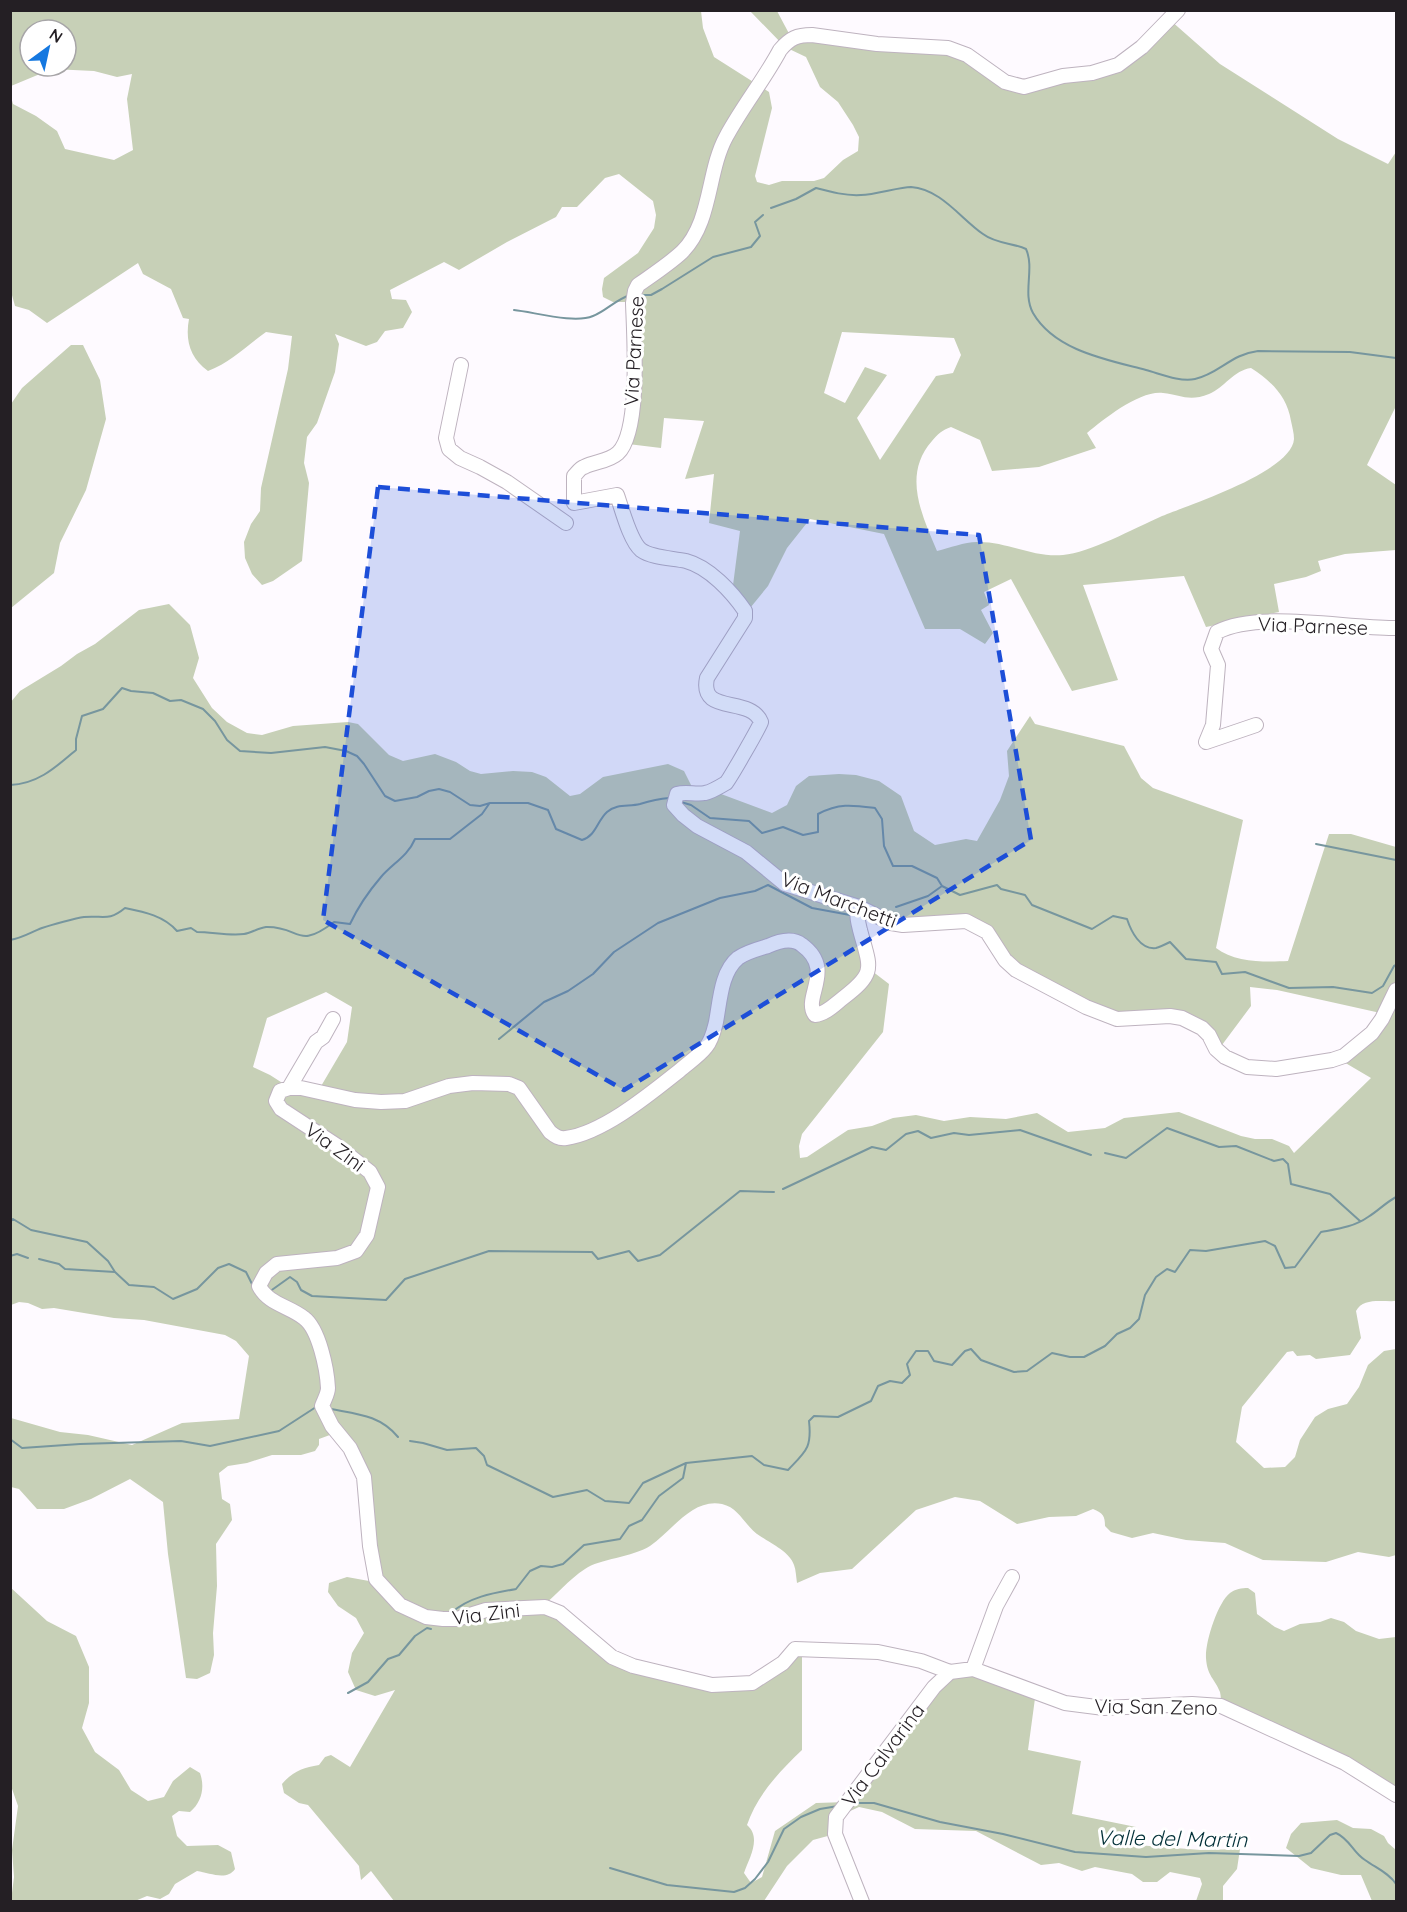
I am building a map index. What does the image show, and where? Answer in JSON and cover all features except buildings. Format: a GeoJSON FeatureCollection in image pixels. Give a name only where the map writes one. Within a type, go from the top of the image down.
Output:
{"type":"FeatureCollection","features":[{"type":"Feature","properties":{"kind":"street","name":"Via Parnese"},"geometry":{"type":"LineString","coordinates":[[770,873],[746,852],[697,826],[674,805],[677,794],[705,793],[728,782],[759,729],[761,722],[752,710],[713,700],[706,694],[705,687],[707,678],[745,618],[745,611],[739,602],[701,568],[688,562],[648,554],[640,549],[634,542],[617,495],[574,503],[574,476],[583,467],[610,458],[619,452],[629,429],[634,387],[633,303],[635,291],[638,285],[682,252],[692,239],[702,219],[715,165],[726,138],[789,39],[801,35],[812,35],[877,44],[948,48],[967,55],[1005,82],[1023,87],[1063,76],[1092,73],[1118,65],[1142,46],[1178,10]]}},
{"type":"Feature","properties":{"kind":"street"},"geometry":{"type":"LineString","coordinates":[[461,365],[446,438],[449,449],[460,458],[507,482],[566,523]]}},
{"type":"Feature","properties":{"kind":"street","name":"Via Parnese"},"geometry":{"type":"LineString","coordinates":[[1256,725],[1206,742],[1213,725],[1218,665],[1211,649],[1217,632],[1236,626],[1285,621],[1396,628]]}},
{"type":"Feature","properties":{"kind":"street","name":"Via Marchetti"},"geometry":{"type":"LineString","coordinates":[[770,873],[785,884],[859,907],[891,923],[903,925],[966,921],[987,932],[1005,960],[1016,970],[1086,1007],[1117,1019],[1170,1016],[1182,1018],[1202,1028],[1209,1035],[1216,1049],[1225,1057],[1247,1067],[1260,1069],[1287,1067],[1344,1056],[1372,1033],[1382,1019],[1396,990]]}},
{"type":"Feature","properties":{"kind":"street","name":"Via Zini"},"geometry":{"type":"LineString","coordinates":[[859,907],[857,915],[869,961],[869,970],[865,980],[859,986],[824,1012],[815,1015],[811,1003],[819,971],[809,951],[800,943],[787,940],[738,958],[730,968],[723,985],[714,1032],[706,1047],[633,1106],[586,1132],[565,1138],[556,1137],[519,1088],[509,1084],[473,1083],[449,1086],[405,1101],[381,1102],[355,1100],[301,1088],[280,1091],[276,1101],[281,1109],[345,1151],[370,1172],[378,1187],[367,1235],[356,1251],[337,1258],[277,1264],[266,1273],[259,1286],[263,1296],[304,1317],[314,1327],[321,1350],[328,1390],[322,1406],[332,1426],[350,1448],[364,1477],[370,1546],[376,1579],[400,1605],[426,1617],[443,1619],[457,1619],[486,1610],[545,1607],[560,1613],[612,1657],[633,1666],[712,1685],[752,1683],[783,1662],[795,1649],[878,1652],[921,1661],[950,1672]]}},
{"type":"Feature","properties":{"kind":"street"},"geometry":{"type":"LineString","coordinates":[[289,1088],[316,1042],[323,1036],[333,1019]]}},
{"type":"Feature","properties":{"kind":"street"},"geometry":{"type":"LineString","coordinates":[[950,1672],[973,1670],[996,1606],[1012,1578]]}},
{"type":"Feature","properties":{"kind":"street","name":"Via San Zeno"},"geometry":{"type":"LineString","coordinates":[[973,1670],[1065,1703],[1104,1708],[1192,1704],[1221,1706],[1345,1762],[1396,1795]]}},
{"type":"Feature","properties":{"kind":"street","name":"Via Calvarina"},"geometry":{"type":"LineString","coordinates":[[862,1902],[835,1834],[836,1817],[934,1687],[950,1672]]}},
{"type":"Feature","properties":{"kind":"highlighted area"},"geometry":{"type":"Polygon","coordinates":[[[378,487],[979,535],[1031,840],[624,1090],[323,920],[378,487]]]}},
{"type":"Feature","properties":{"kind":"green space"},"geometry":{"type":"Polygon","coordinates":[[[10,11],[701,11],[703,28],[714,57],[769,92],[772,108],[755,176],[757,182],[769,185],[782,181],[814,181],[824,178],[843,160],[858,151],[859,137],[838,102],[820,87],[806,57],[785,47],[750,11],[777,11],[793,41],[946,47],[1016,86],[1111,69],[1170,20],[1220,64],[1338,139],[1388,164],[1396,152],[1396,406],[1367,465],[1396,485],[1396,550],[1345,554],[1318,561],[1321,571],[1274,584],[1279,612],[1206,627],[1184,576],[1083,585],[1118,680],[1072,691],[1011,579],[984,592],[989,605],[981,610],[993,633],[985,644],[960,629],[925,629],[884,534],[810,519],[787,548],[768,586],[746,613],[732,593],[740,531],[709,523],[714,474],[685,479],[704,421],[664,418],[661,448],[628,444],[634,302],[613,302],[603,297],[602,289],[604,278],[638,253],[654,228],[656,215],[653,201],[619,174],[605,178],[577,207],[562,207],[556,217],[459,270],[444,262],[390,290],[392,299],[406,300],[412,312],[403,328],[385,331],[377,342],[366,346],[335,334],[339,344],[335,372],[317,423],[307,437],[304,463],[309,483],[302,561],[273,581],[262,585],[252,574],[245,558],[244,542],[251,524],[260,511],[261,488],[288,369],[292,336],[266,332],[231,358],[208,371],[197,360],[190,348],[189,319],[183,318],[171,289],[143,274],[138,263],[47,323],[29,310],[15,306],[10,288],[11,97],[13,104],[36,116],[57,131],[65,149],[114,160],[133,150],[127,99],[132,74],[117,77],[94,71],[78,70],[78,18],[18,18],[18,78],[30,78],[11,86],[10,11]],[[842,332],[824,393],[845,403],[865,367],[887,375],[857,418],[880,460],[936,376],[953,373],[961,355],[954,338],[842,332]],[[1251,368],[1239,372],[1214,391],[1202,396],[1190,398],[1154,393],[1133,401],[1112,413],[1087,433],[1096,448],[1039,467],[992,471],[980,440],[951,427],[943,431],[938,434],[923,454],[916,481],[921,509],[937,551],[962,544],[988,542],[1041,554],[1074,553],[1214,496],[1258,475],[1289,451],[1294,434],[1289,412],[1282,397],[1265,378],[1251,368]]]}},
{"type":"Feature","properties":{"kind":"green space"},"geometry":{"type":"Polygon","coordinates":[[[71,345],[83,345],[100,380],[106,419],[86,490],[60,543],[54,573],[11,608],[11,404],[22,388],[71,345]]]}},
{"type":"Feature","properties":{"kind":"green space"},"geometry":{"type":"Polygon","coordinates":[[[169,604],[190,625],[199,658],[193,678],[212,708],[227,722],[247,733],[262,735],[293,726],[348,722],[358,724],[389,755],[403,761],[435,754],[481,774],[532,772],[546,777],[570,796],[580,794],[603,777],[668,764],[684,771],[695,793],[713,791],[772,813],[787,805],[796,786],[809,776],[856,775],[879,781],[901,796],[914,831],[935,845],[966,839],[977,841],[1000,800],[1009,776],[1007,751],[1030,716],[1035,724],[1124,746],[1141,778],[1153,788],[1243,820],[1216,948],[1241,959],[1288,961],[1329,834],[1351,834],[1396,847],[1396,1301],[1368,1302],[1359,1307],[1356,1311],[1361,1338],[1350,1355],[1316,1359],[1310,1355],[1297,1356],[1293,1351],[1287,1352],[1242,1407],[1236,1442],[1264,1468],[1285,1467],[1295,1457],[1300,1440],[1315,1417],[1328,1409],[1347,1404],[1359,1387],[1368,1365],[1384,1351],[1396,1349],[1396,1555],[1389,1557],[1358,1552],[1326,1562],[1263,1560],[1225,1543],[1186,1540],[1153,1533],[1132,1538],[1111,1532],[1105,1526],[1103,1515],[1093,1509],[1076,1516],[1049,1517],[1017,1524],[980,1501],[955,1497],[916,1510],[852,1569],[820,1573],[797,1583],[792,1560],[784,1552],[755,1532],[733,1509],[722,1504],[711,1503],[683,1517],[658,1540],[643,1550],[585,1569],[540,1608],[628,1663],[743,1685],[802,1649],[802,1750],[778,1775],[751,1814],[747,1825],[754,1836],[754,1842],[744,1873],[751,1883],[762,1877],[775,1831],[816,1803],[847,1802],[934,1687],[973,1669],[1036,1691],[1028,1750],[1081,1761],[1072,1814],[1136,1827],[1137,1845],[1201,1850],[1240,1849],[1237,1869],[1223,1886],[1223,1901],[1196,1901],[1202,1884],[1200,1878],[1170,1872],[1157,1882],[1143,1882],[1132,1874],[1095,1867],[1082,1871],[1059,1863],[1041,1865],[976,1831],[915,1829],[882,1812],[859,1807],[837,1817],[835,1834],[813,1840],[787,1866],[764,1901],[394,1901],[371,1871],[361,1880],[359,1866],[308,1805],[299,1803],[284,1793],[282,1784],[294,1773],[319,1765],[325,1757],[331,1755],[350,1767],[395,1690],[375,1696],[356,1690],[348,1672],[352,1653],[364,1633],[356,1618],[338,1606],[328,1592],[329,1583],[347,1577],[380,1583],[371,1501],[338,1432],[319,1439],[319,1445],[315,1451],[301,1455],[272,1455],[228,1466],[219,1473],[222,1499],[230,1504],[232,1520],[216,1544],[214,1655],[210,1673],[197,1679],[186,1678],[163,1502],[130,1479],[91,1499],[64,1509],[37,1509],[19,1489],[11,1487],[11,1418],[60,1432],[88,1435],[132,1445],[182,1423],[239,1419],[249,1356],[236,1341],[225,1335],[144,1320],[114,1318],[54,1308],[42,1309],[28,1303],[19,1302],[11,1305],[10,703],[20,691],[95,644],[139,610],[169,604]],[[859,909],[872,971],[889,984],[883,1032],[802,1134],[799,1146],[800,1158],[807,1157],[848,1130],[872,1126],[893,1118],[916,1115],[944,1121],[970,1117],[1006,1119],[1037,1113],[1068,1132],[1105,1128],[1124,1118],[1179,1112],[1241,1136],[1272,1139],[1289,1146],[1294,1153],[1371,1078],[1337,1058],[1385,1014],[1277,990],[1250,987],[1251,1006],[1219,1049],[1198,1024],[1112,1016],[1018,970],[987,929],[913,923],[859,909]],[[326,992],[267,1018],[253,1067],[284,1084],[317,1093],[347,1042],[352,1007],[326,992]]]}},
{"type":"Feature","properties":{"kind":"green space"},"geometry":{"type":"Polygon","coordinates":[[[10,1587],[47,1621],[76,1636],[89,1667],[89,1703],[82,1728],[95,1752],[119,1770],[131,1790],[148,1801],[164,1797],[173,1781],[190,1767],[200,1773],[202,1789],[197,1804],[190,1812],[179,1811],[172,1816],[177,1836],[187,1846],[218,1845],[231,1852],[235,1869],[232,1873],[218,1875],[197,1871],[175,1884],[169,1894],[160,1899],[147,1896],[135,1901],[11,1901],[14,1877],[12,1850],[18,1806],[10,1783],[10,1587]]]}},
{"type":"Feature","properties":{"kind":"green space"},"geometry":{"type":"Polygon","coordinates":[[[1248,1588],[1255,1593],[1257,1614],[1284,1631],[1300,1624],[1320,1622],[1331,1618],[1344,1622],[1356,1631],[1379,1639],[1396,1637],[1396,1795],[1221,1706],[1220,1692],[1207,1664],[1208,1642],[1213,1623],[1225,1598],[1234,1591],[1248,1588]]]}},
{"type":"Feature","properties":{"kind":"green space"},"geometry":{"type":"Polygon","coordinates":[[[1337,1820],[1353,1828],[1371,1829],[1384,1836],[1396,1850],[1396,1901],[1372,1901],[1361,1875],[1341,1875],[1311,1868],[1286,1848],[1291,1834],[1301,1823],[1337,1820]]]}},
{"type":"Feature","properties":{"kind":"waterway"},"geometry":{"type":"LineString","coordinates":[[771,208],[796,199],[816,188],[855,195],[911,187],[932,193],[988,237],[1026,249],[1029,265],[1030,305],[1043,326],[1055,337],[1099,358],[1170,377],[1195,379],[1211,373],[1240,356],[1258,351],[1350,352],[1396,358]]}},
{"type":"Feature","properties":{"kind":"waterway"},"geometry":{"type":"LineString","coordinates":[[640,295],[651,295],[713,257],[751,247],[760,236],[755,222],[763,215]]}},
{"type":"Feature","properties":{"kind":"waterway"},"geometry":{"type":"LineString","coordinates":[[514,310],[565,318],[585,318],[598,314],[630,295]]}},
{"type":"Feature","properties":{"kind":"waterway"},"geometry":{"type":"LineString","coordinates":[[10,785],[38,778],[76,750],[76,739],[82,716],[103,709],[122,688],[153,693],[170,701],[181,700],[203,709],[215,721],[227,740],[240,751],[271,753],[325,747],[346,751],[357,756],[385,796],[395,801],[417,797],[439,789],[450,792],[470,805],[528,803],[548,810],[556,829],[582,840],[593,832],[611,809],[669,798]]}},
{"type":"Feature","properties":{"kind":"waterway"},"geometry":{"type":"LineString","coordinates":[[681,802],[691,805],[710,818],[749,821],[762,833],[783,827],[803,835],[818,832],[818,814],[826,810],[846,806],[875,808],[882,819],[884,846],[893,866],[912,866],[937,878],[942,886],[960,895],[997,885],[1001,889],[1025,895],[1032,905],[1092,929],[1113,916],[1127,919],[1134,934],[1145,946],[1156,948],[1170,942],[1186,959],[1216,962],[1222,974],[1245,972],[1289,988],[1333,987],[1372,993],[1383,986],[1396,965]]}},
{"type":"Feature","properties":{"kind":"waterway"},"geometry":{"type":"LineString","coordinates":[[10,940],[75,919],[114,915],[125,908],[160,918],[177,931],[191,928],[197,932],[238,934],[266,927],[299,935],[312,935],[334,922],[350,924],[372,888],[385,872],[400,860],[415,839],[450,839],[482,814],[489,804]]}},
{"type":"Feature","properties":{"kind":"waterway"},"geometry":{"type":"LineString","coordinates":[[1316,844],[1396,860]]}},
{"type":"Feature","properties":{"kind":"waterway"},"geometry":{"type":"LineString","coordinates":[[499,1039],[544,1002],[568,991],[593,974],[614,952],[658,923],[720,898],[755,891],[768,885],[812,908],[850,915]]}},
{"type":"Feature","properties":{"kind":"waterway"},"geometry":{"type":"LineString","coordinates":[[896,907],[928,896],[942,886]]}},
{"type":"Feature","properties":{"kind":"waterway"},"geometry":{"type":"LineString","coordinates":[[1105,1153],[1126,1158],[1167,1128],[1219,1147],[1236,1146],[1274,1161],[1283,1159],[1288,1164],[1291,1184],[1330,1194],[1360,1221]]}},
{"type":"Feature","properties":{"kind":"waterway"},"geometry":{"type":"LineString","coordinates":[[783,1189],[872,1147],[886,1150],[906,1134],[918,1131],[931,1138],[954,1133],[969,1135],[1020,1130],[1091,1155]]}},
{"type":"Feature","properties":{"kind":"waterway"},"geometry":{"type":"LineString","coordinates":[[269,1292],[290,1277],[297,1282],[301,1290],[312,1296],[386,1300],[405,1279],[489,1251],[592,1252],[598,1259],[629,1251],[638,1261],[660,1255],[740,1191],[774,1192]]}},
{"type":"Feature","properties":{"kind":"waterway"},"geometry":{"type":"LineString","coordinates":[[451,1613],[473,1599],[516,1589],[530,1571],[541,1566],[552,1567],[563,1564],[584,1545],[620,1539],[629,1526],[642,1520],[659,1496],[683,1478],[686,1463],[752,1456],[764,1465],[788,1470],[806,1448],[810,1437],[809,1421],[814,1416],[838,1417],[871,1401],[878,1386],[890,1381],[902,1383],[910,1375],[907,1364],[916,1351],[928,1351],[934,1361],[952,1365],[965,1351],[971,1349],[981,1360],[1014,1372],[1027,1371],[1052,1353],[1084,1357],[1105,1346],[1117,1334],[1130,1328],[1139,1319],[1145,1295],[1156,1277],[1167,1269],[1175,1272],[1190,1250],[1206,1251],[1265,1241],[1275,1246],[1285,1268],[1295,1267],[1321,1232],[1357,1223],[1396,1197]]}},
{"type":"Feature","properties":{"kind":"waterway"},"geometry":{"type":"LineString","coordinates":[[10,1222],[13,1219],[31,1230],[87,1242],[108,1261],[115,1272]]}},
{"type":"Feature","properties":{"kind":"waterway"},"geometry":{"type":"LineString","coordinates":[[10,1256],[17,1254],[28,1258]]}},
{"type":"Feature","properties":{"kind":"waterway"},"geometry":{"type":"LineString","coordinates":[[39,1259],[59,1264],[65,1269],[115,1272],[129,1285],[154,1287],[173,1299],[197,1289],[218,1268],[229,1264],[246,1272],[253,1286]]}},
{"type":"Feature","properties":{"kind":"waterway"},"geometry":{"type":"LineString","coordinates":[[10,1439],[22,1448],[181,1441],[210,1446],[279,1431],[316,1407]]}},
{"type":"Feature","properties":{"kind":"waterway"},"geometry":{"type":"LineString","coordinates":[[331,1409],[376,1420],[398,1437]]}},
{"type":"Feature","properties":{"kind":"waterway"},"geometry":{"type":"LineString","coordinates":[[410,1441],[447,1450],[476,1448],[484,1456],[487,1465],[553,1497],[587,1490],[605,1501],[629,1503],[643,1483],[686,1463]]}},
{"type":"Feature","properties":{"kind":"waterway"},"geometry":{"type":"LineString","coordinates":[[348,1693],[368,1682],[388,1659],[399,1655],[415,1636],[427,1628],[431,1629]]}},
{"type":"Feature","properties":{"kind":"waterway","name":"Valle del Martin"},"geometry":{"type":"LineString","coordinates":[[855,1803],[874,1803],[940,1822],[1003,1834],[1075,1852],[1146,1857],[1209,1853],[1299,1856],[1311,1853],[1330,1835],[1336,1833],[1345,1839],[1361,1857],[1386,1874],[1396,1884]]}},
{"type":"Feature","properties":{"kind":"waterway","name":"Valle del Martin"},"geometry":{"type":"LineString","coordinates":[[610,1868],[667,1885],[734,1892],[745,1888],[755,1879],[768,1862],[784,1829],[801,1817],[820,1809],[838,1806]]}}]}
